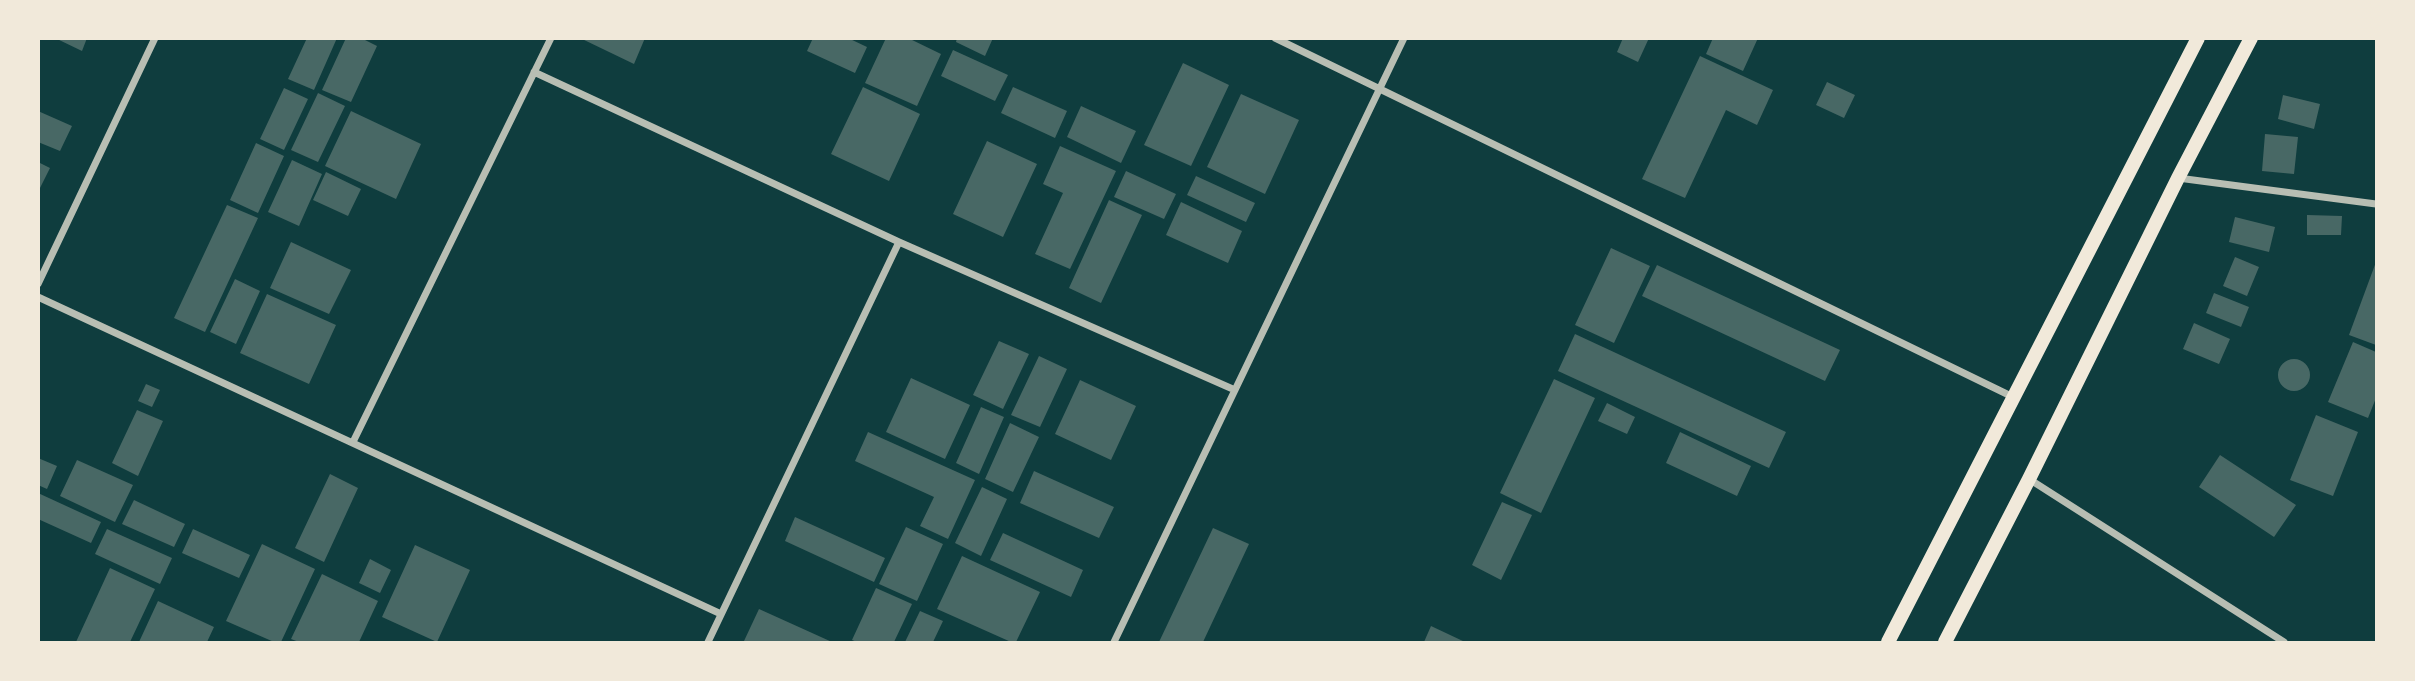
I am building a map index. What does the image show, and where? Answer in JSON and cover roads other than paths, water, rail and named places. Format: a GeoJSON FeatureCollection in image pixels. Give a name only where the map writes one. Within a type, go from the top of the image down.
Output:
{"type":"FeatureCollection","features":[{"type":"Feature","properties":{"kind":"main road"},"geometry":{"type":"LineString","coordinates":[[1888,642],[2198,38]]}},
{"type":"Feature","properties":{"kind":"main road"},"geometry":{"type":"LineString","coordinates":[[1945,642],[2251,38]]}},
{"type":"Feature","properties":{"kind":"street"},"geometry":{"type":"LineString","coordinates":[[38,284],[155,38]]}},
{"type":"Feature","properties":{"kind":"street"},"geometry":{"type":"LineString","coordinates":[[353,442],[551,38]]}},
{"type":"Feature","properties":{"kind":"street"},"geometry":{"type":"LineString","coordinates":[[1275,38],[2013,397]]}},
{"type":"Feature","properties":{"kind":"street"},"geometry":{"type":"LineString","coordinates":[[1114,642],[1404,38]]}},
{"type":"Feature","properties":{"kind":"street"},"geometry":{"type":"LineString","coordinates":[[534,72],[899,242],[1235,390]]}},
{"type":"Feature","properties":{"kind":"street"},"geometry":{"type":"LineString","coordinates":[[2178,178],[2376,204]]}},
{"type":"Feature","properties":{"kind":"street"},"geometry":{"type":"LineString","coordinates":[[708,642],[899,242]]}},
{"type":"Feature","properties":{"kind":"street"},"geometry":{"type":"LineString","coordinates":[[38,297],[722,614]]}},
{"type":"Feature","properties":{"kind":"street"},"geometry":{"type":"LineString","coordinates":[[2029,479],[2284,642]]}}]}
